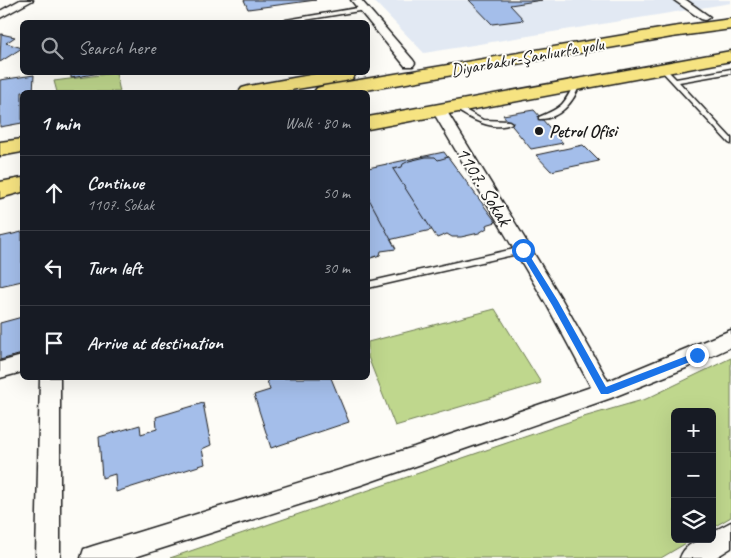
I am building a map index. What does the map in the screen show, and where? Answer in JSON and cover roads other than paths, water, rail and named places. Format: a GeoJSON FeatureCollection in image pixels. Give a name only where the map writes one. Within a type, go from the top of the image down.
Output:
{"type":"FeatureCollection","features":[{"type":"Feature","properties":{"kind":"highway"},"geometry":{"type":"LineString","coordinates":[[370,71],[731,13]]}},
{"type":"Feature","properties":{"kind":"highway","name":"Diyarbakır-Şanlıurfa yolu"},"geometry":{"type":"LineString","coordinates":[[337,90],[672,32],[731,24]]}},
{"type":"Feature","properties":{"kind":"highway","name":"Diyarbakır-Şanlıurfa yolu"},"geometry":{"type":"LineString","coordinates":[[370,105],[731,39]]}},
{"type":"Feature","properties":{"kind":"highway"},"geometry":{"type":"LineString","coordinates":[[370,123],[577,83],[668,75],[731,56]]}},
{"type":"Feature","properties":{"kind":"highway"},"geometry":{"type":"LineString","coordinates":[[260,90],[342,75]]}},
{"type":"Feature","properties":{"kind":"highway"},"geometry":{"type":"LineString","coordinates":[[331,90],[344,89]]}},
{"type":"Feature","properties":{"kind":"highway"},"geometry":{"type":"LineString","coordinates":[[0,133],[20,130]]}},
{"type":"Feature","properties":{"kind":"highway"},"geometry":{"type":"LineString","coordinates":[[0,150],[20,146]]}},
{"type":"Feature","properties":{"kind":"highway"},"geometry":{"type":"LineString","coordinates":[[0,172],[20,168]]}},
{"type":"Feature","properties":{"kind":"highway"},"geometry":{"type":"LineString","coordinates":[[0,190],[20,185]]}},
{"type":"Feature","properties":{"kind":"street"},"geometry":{"type":"LineString","coordinates":[[0,15],[28,0]]}},
{"type":"Feature","properties":{"kind":"street"},"geometry":{"type":"LineString","coordinates":[[679,0],[704,17]]}},
{"type":"Feature","properties":{"kind":"street"},"geometry":{"type":"LineString","coordinates":[[360,4],[409,63]]}},
{"type":"Feature","properties":{"kind":"street","name":"1107. Sokak"},"geometry":{"type":"LineString","coordinates":[[447,109],[523,250],[555,303],[604,392]]}},
{"type":"Feature","properties":{"kind":"street"},"geometry":{"type":"LineString","coordinates":[[93,558],[446,447],[604,392],[697,355],[731,338]]}},
{"type":"Feature","properties":{"kind":"street"},"geometry":{"type":"LineString","coordinates":[[0,370],[20,365]]}},
{"type":"Feature","properties":{"kind":"street"},"geometry":{"type":"LineString","coordinates":[[48,558],[50,380]]}},
{"type":"Feature","properties":{"kind":"street"},"geometry":{"type":"LineString","coordinates":[[704,555],[731,534]]}},
{"type":"Feature","properties":{"kind":"lane"},"geometry":{"type":"LineString","coordinates":[[294,20],[360,4]]}},
{"type":"Feature","properties":{"kind":"lane"},"geometry":{"type":"LineString","coordinates":[[668,75],[731,71]]}},
{"type":"Feature","properties":{"kind":"lane"},"geometry":{"type":"LineString","coordinates":[[668,75],[731,142]]}},
{"type":"Feature","properties":{"kind":"lane"},"geometry":{"type":"LineString","coordinates":[[541,118],[561,110],[571,99],[577,83]]}},
{"type":"Feature","properties":{"kind":"lane"},"geometry":{"type":"LineString","coordinates":[[447,109],[486,124],[509,123]]}},
{"type":"Feature","properties":{"kind":"lane"},"geometry":{"type":"LineString","coordinates":[[370,286],[523,250]]}},
{"type":"Feature","properties":{"kind":"place","name":"Petrol Ofisi"},"geometry":{"type":"Point","coordinates":[539,131]}}]}
